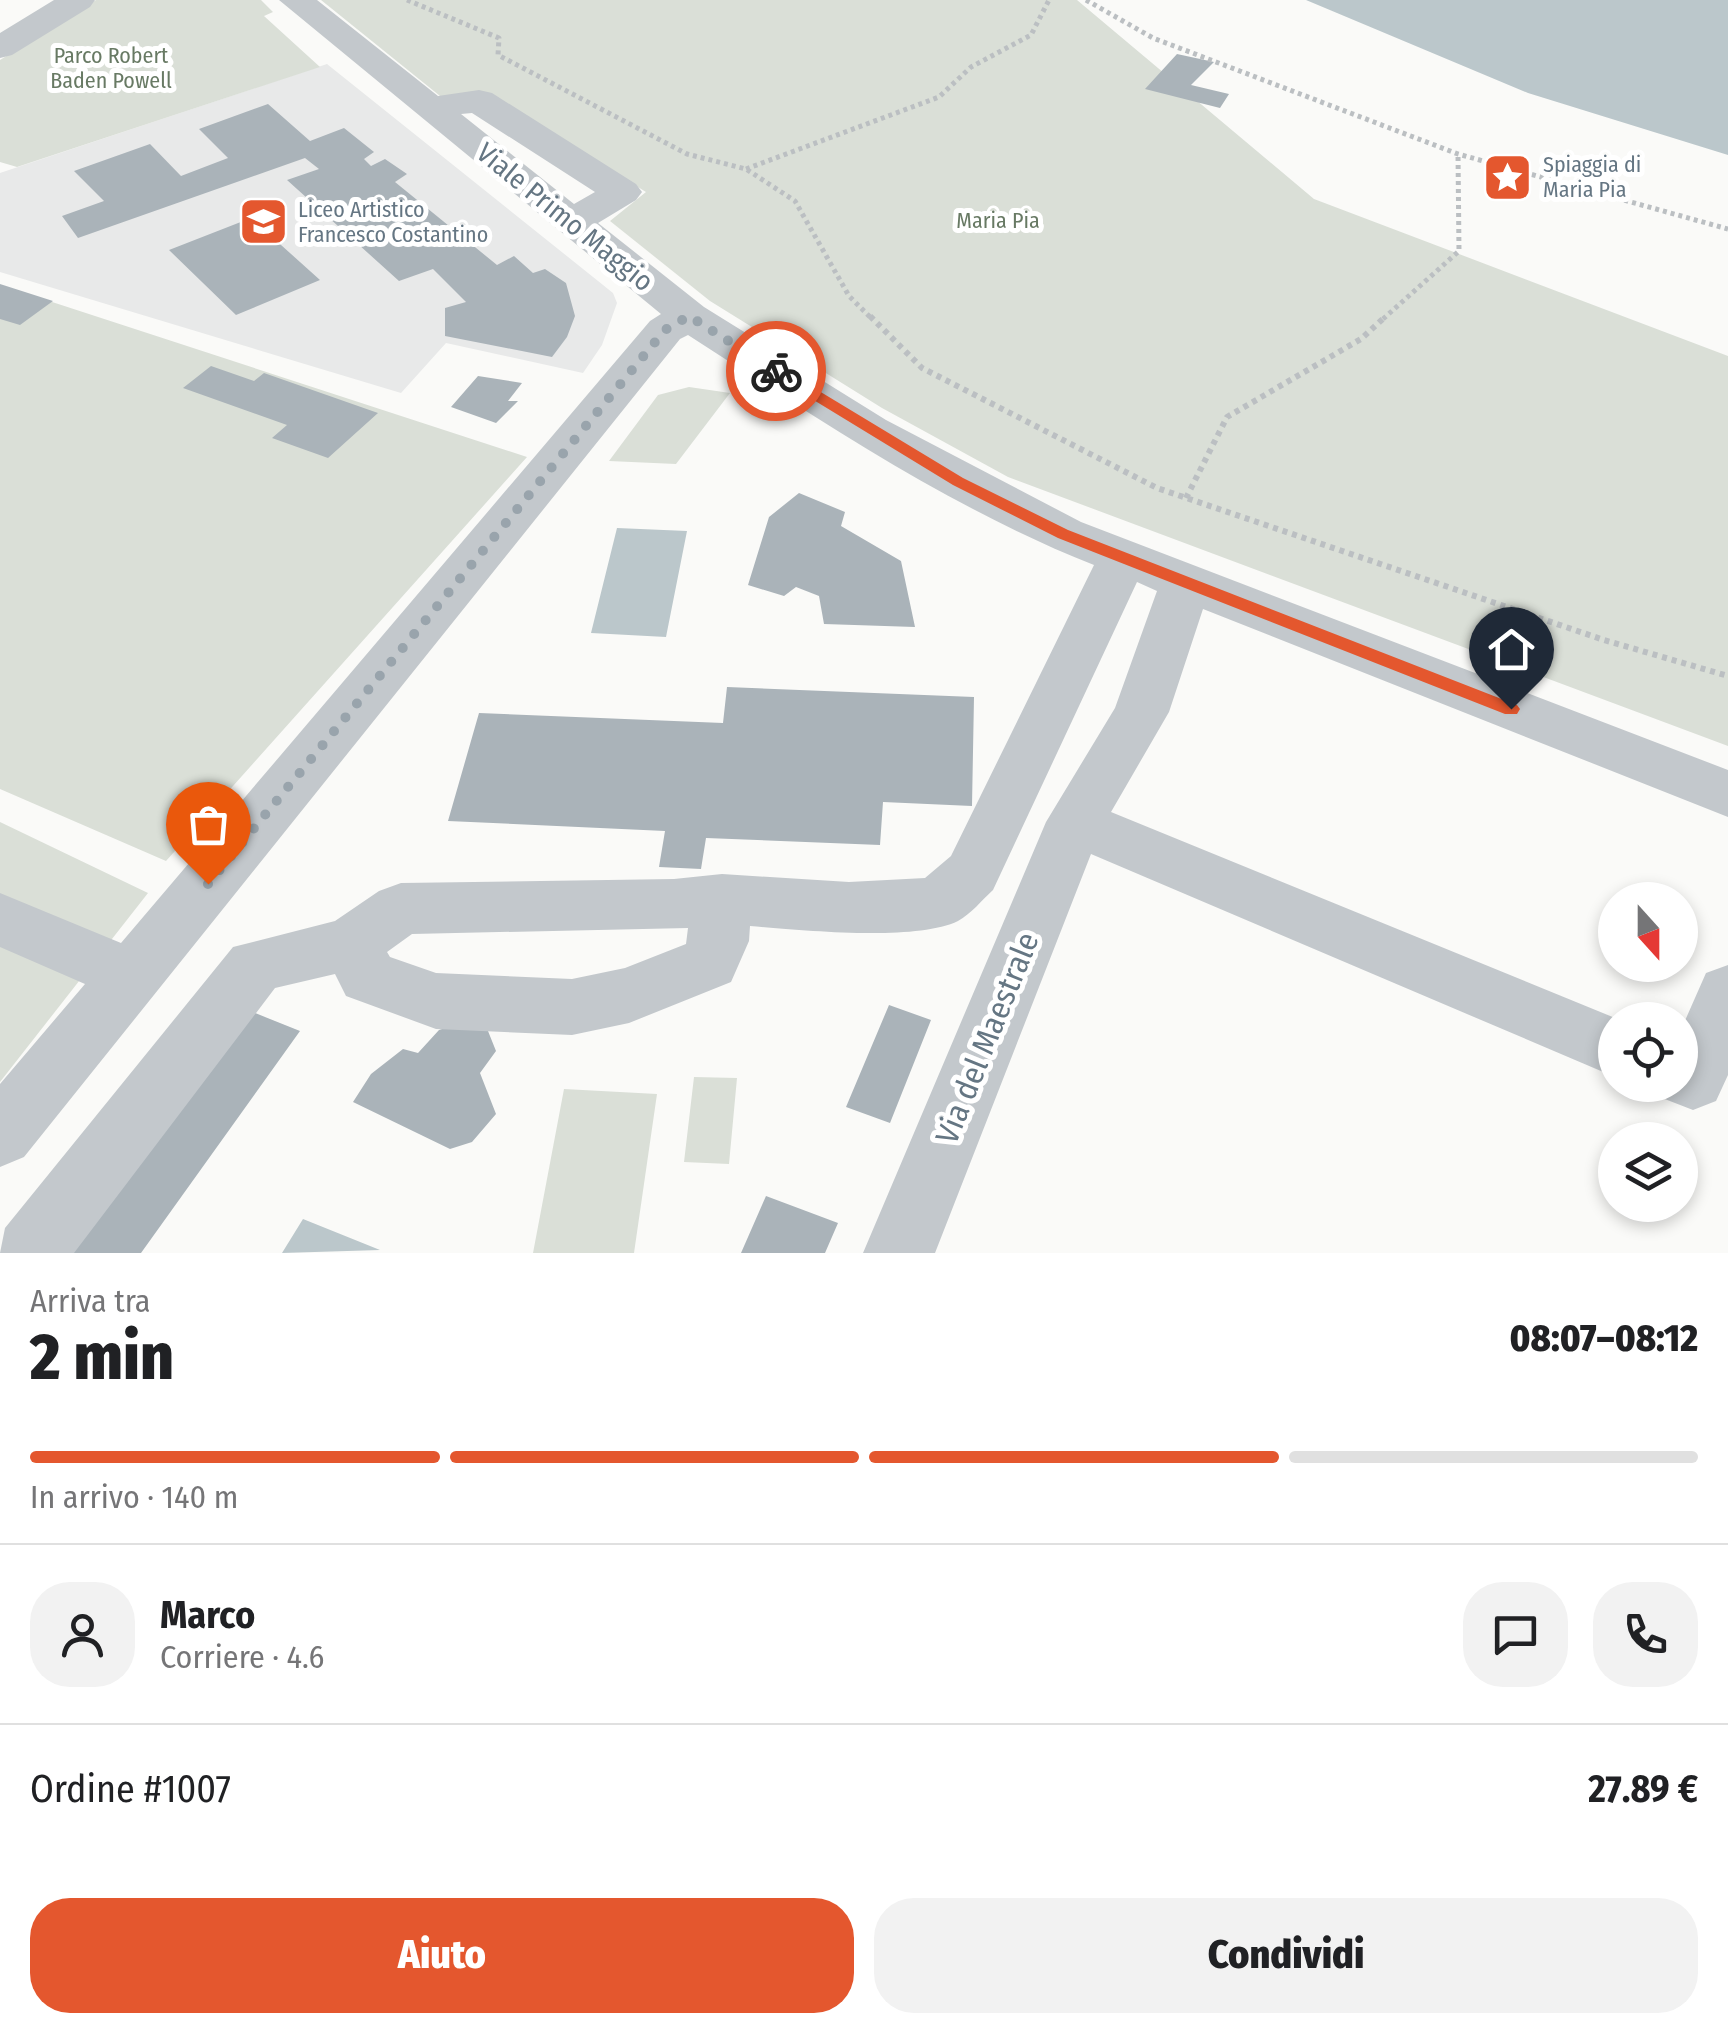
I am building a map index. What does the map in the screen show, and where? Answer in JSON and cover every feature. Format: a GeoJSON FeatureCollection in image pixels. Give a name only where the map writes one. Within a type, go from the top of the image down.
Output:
{"type":"FeatureCollection","features":[{"type":"Feature","properties":{"kind":"street"},"geometry":{"type":"LineString","coordinates":[[4,32],[78,0]]}},
{"type":"Feature","properties":{"kind":"street","name":"Viale Primo Maggio"},"geometry":{"type":"LineString","coordinates":[[296,0],[689,316],[870,431],[958,481],[1063,534],[1728,794]]}},
{"type":"Feature","properties":{"kind":"street"},"geometry":{"type":"LineString","coordinates":[[429,108],[480,101],[622,192],[572,222]]}},
{"type":"Feature","properties":{"kind":"street"},"geometry":{"type":"LineString","coordinates":[[0,1136],[665,330],[689,316]]}},
{"type":"Feature","properties":{"kind":"street"},"geometry":{"type":"LineString","coordinates":[[30,1253],[255,966],[351,944],[400,909],[674,904],[722,899],[850,908],[939,902],[972,873],[1123,558]]}},
{"type":"Feature","properties":{"kind":"street","name":"Via del Maestrale"},"geometry":{"type":"LineString","coordinates":[[898,1253],[1076,822],[1142,712],[1186,582]]}},
{"type":"Feature","properties":{"kind":"street"},"geometry":{"type":"LineString","coordinates":[[1076,822],[1598,1041]]}},
{"type":"Feature","properties":{"kind":"street"},"geometry":{"type":"LineString","coordinates":[[351,944],[368,977],[436,1001],[572,1007],[629,995],[709,963],[718,941],[722,899]]}},
{"type":"Feature","properties":{"kind":"street"},"geometry":{"type":"LineString","coordinates":[[0,919],[132,976]]}},
{"type":"Feature","properties":{"kind":"street"},"geometry":{"type":"LineString","coordinates":[[1698,1068],[1728,993]]}},
{"type":"Feature","properties":{"kind":"path"},"geometry":{"type":"LineString","coordinates":[[407,0],[499,38],[498,55],[687,154],[746,169],[795,201],[849,296],[922,368],[1157,488],[1604,640],[1728,676]]}},
{"type":"Feature","properties":{"kind":"path"},"geometry":{"type":"LineString","coordinates":[[746,169],[939,97],[972,67],[1031,35],[1048,0]]}},
{"type":"Feature","properties":{"kind":"path"},"geometry":{"type":"LineString","coordinates":[[1086,0],[1153,38],[1458,154],[1728,229]]}},
{"type":"Feature","properties":{"kind":"path"},"geometry":{"type":"LineString","coordinates":[[1186,498],[1227,417],[1361,340],[1459,251],[1458,154]]}},
{"type":"Feature","properties":{"kind":"shaded area"},"geometry":{"type":"Polygon","coordinates":[[[1306,0],[1728,0],[1728,155],[1528,93],[1306,0]]]}},
{"type":"Feature","properties":{"kind":"shaded area","name":"Liceo Artistico Francesco Costantino"},"geometry":{"type":"Polygon","coordinates":[[[327,64],[613,293],[617,303],[602,345],[583,373],[446,343],[401,393],[0,272],[0,173],[327,64]]]}},
{"type":"Feature","properties":{"kind":"shaded area"},"geometry":{"type":"Polygon","coordinates":[[[617,528],[687,531],[666,637],[591,633],[617,528]]]}},
{"type":"Feature","properties":{"kind":"shaded area"},"geometry":{"type":"Polygon","coordinates":[[[303,1219],[380,1250],[282,1253],[303,1219]]]}},
{"type":"Feature","properties":{"kind":"green space","name":"Parco Robert Baden Powell"},"geometry":{"type":"Polygon","coordinates":[[[96,0],[261,0],[273,12],[264,16],[320,67],[17,167],[0,162],[0,60],[96,0]]]}},
{"type":"Feature","properties":{"kind":"green space","name":"Maria Pia"},"geometry":{"type":"Polygon","coordinates":[[[321,0],[1077,0],[1314,199],[1728,356],[1728,746],[1008,477],[882,408],[710,301],[610,221],[646,192],[489,95],[445,100],[321,0]]]}},
{"type":"Feature","properties":{"kind":"green space"},"geometry":{"type":"Polygon","coordinates":[[[0,285],[527,457],[166,861],[0,789],[0,285]]]}},
{"type":"Feature","properties":{"kind":"green space"},"geometry":{"type":"Polygon","coordinates":[[[689,387],[730,393],[676,464],[609,461],[658,395],[689,387]]]}},
{"type":"Feature","properties":{"kind":"green space"},"geometry":{"type":"Polygon","coordinates":[[[0,822],[148,893],[0,1082],[0,822]]]}},
{"type":"Feature","properties":{"kind":"green space"},"geometry":{"type":"Polygon","coordinates":[[[694,1077],[737,1078],[729,1164],[684,1162],[694,1077]]]}},
{"type":"Feature","properties":{"kind":"green space"},"geometry":{"type":"Polygon","coordinates":[[[564,1089],[657,1094],[634,1253],[533,1253],[564,1089]]]}},
{"type":"Feature","properties":{"kind":"building"},"geometry":{"type":"Polygon","coordinates":[[[1177,54],[1214,62],[1191,85],[1229,94],[1220,108],[1145,89],[1177,54]]]}},
{"type":"Feature","properties":{"kind":"building"},"geometry":{"type":"Polygon","coordinates":[[[268,104],[310,141],[344,128],[374,152],[364,159],[371,166],[385,159],[407,174],[395,182],[497,265],[514,256],[533,273],[545,269],[566,283],[575,316],[567,337],[552,357],[445,336],[445,308],[466,302],[433,269],[399,281],[287,180],[319,169],[305,158],[78,238],[62,216],[104,201],[74,171],[150,144],[181,176],[228,158],[199,129],[268,104]]]}},
{"type":"Feature","properties":{"kind":"building"},"geometry":{"type":"Polygon","coordinates":[[[251,218],[320,280],[236,315],[169,250],[251,218]]]}},
{"type":"Feature","properties":{"kind":"building"},"geometry":{"type":"Polygon","coordinates":[[[0,284],[53,301],[20,325],[0,319],[0,284]]]}},
{"type":"Feature","properties":{"kind":"building"},"geometry":{"type":"Polygon","coordinates":[[[211,366],[254,381],[264,373],[378,413],[328,458],[272,438],[287,425],[183,388],[211,366]]]}},
{"type":"Feature","properties":{"kind":"building"},"geometry":{"type":"Polygon","coordinates":[[[478,376],[522,383],[508,401],[518,401],[496,423],[451,407],[478,376]]]}},
{"type":"Feature","properties":{"kind":"building"},"geometry":{"type":"Polygon","coordinates":[[[799,493],[845,512],[841,526],[901,561],[915,627],[824,624],[819,596],[796,587],[784,596],[748,585],[769,517],[799,493]]]}},
{"type":"Feature","properties":{"kind":"building"},"geometry":{"type":"Polygon","coordinates":[[[727,687],[974,697],[972,806],[883,802],[880,845],[706,838],[701,869],[659,867],[665,831],[448,821],[479,713],[723,723],[727,687]]]}},
{"type":"Feature","properties":{"kind":"building"},"geometry":{"type":"Polygon","coordinates":[[[889,1005],[931,1020],[890,1123],[846,1107],[889,1005]]]}},
{"type":"Feature","properties":{"kind":"building"},"geometry":{"type":"Polygon","coordinates":[[[245,1009],[300,1031],[141,1253],[63,1253],[245,1009]]]}},
{"type":"Feature","properties":{"kind":"building"},"geometry":{"type":"Polygon","coordinates":[[[467,1021],[488,1031],[496,1051],[480,1073],[496,1114],[472,1142],[450,1149],[353,1102],[371,1074],[403,1049],[418,1053],[439,1030],[467,1021]]]}},
{"type":"Feature","properties":{"kind":"building"},"geometry":{"type":"Polygon","coordinates":[[[766,1196],[838,1223],[825,1253],[741,1253],[766,1196]]]}},
{"type":"Feature","properties":{"kind":"way so far"},"geometry":{"type":"LineString","coordinates":[[208,884],[665,330],[689,316],[776,371]]}},
{"type":"Feature","properties":{"kind":"place","name":"Spiaggia di Maria Pia"},"geometry":{"type":"Point","coordinates":[1508,177]}},
{"type":"Feature","properties":{"kind":"place","name":"Liceo Artistico Francesco Costantino"},"geometry":{"type":"Point","coordinates":[263,222]}},
{"type":"Feature","properties":{"kind":"route"},"geometry":{"type":"LineString","coordinates":[[776,371],[958,481],[1063,534],[1511,709]]}}]}
